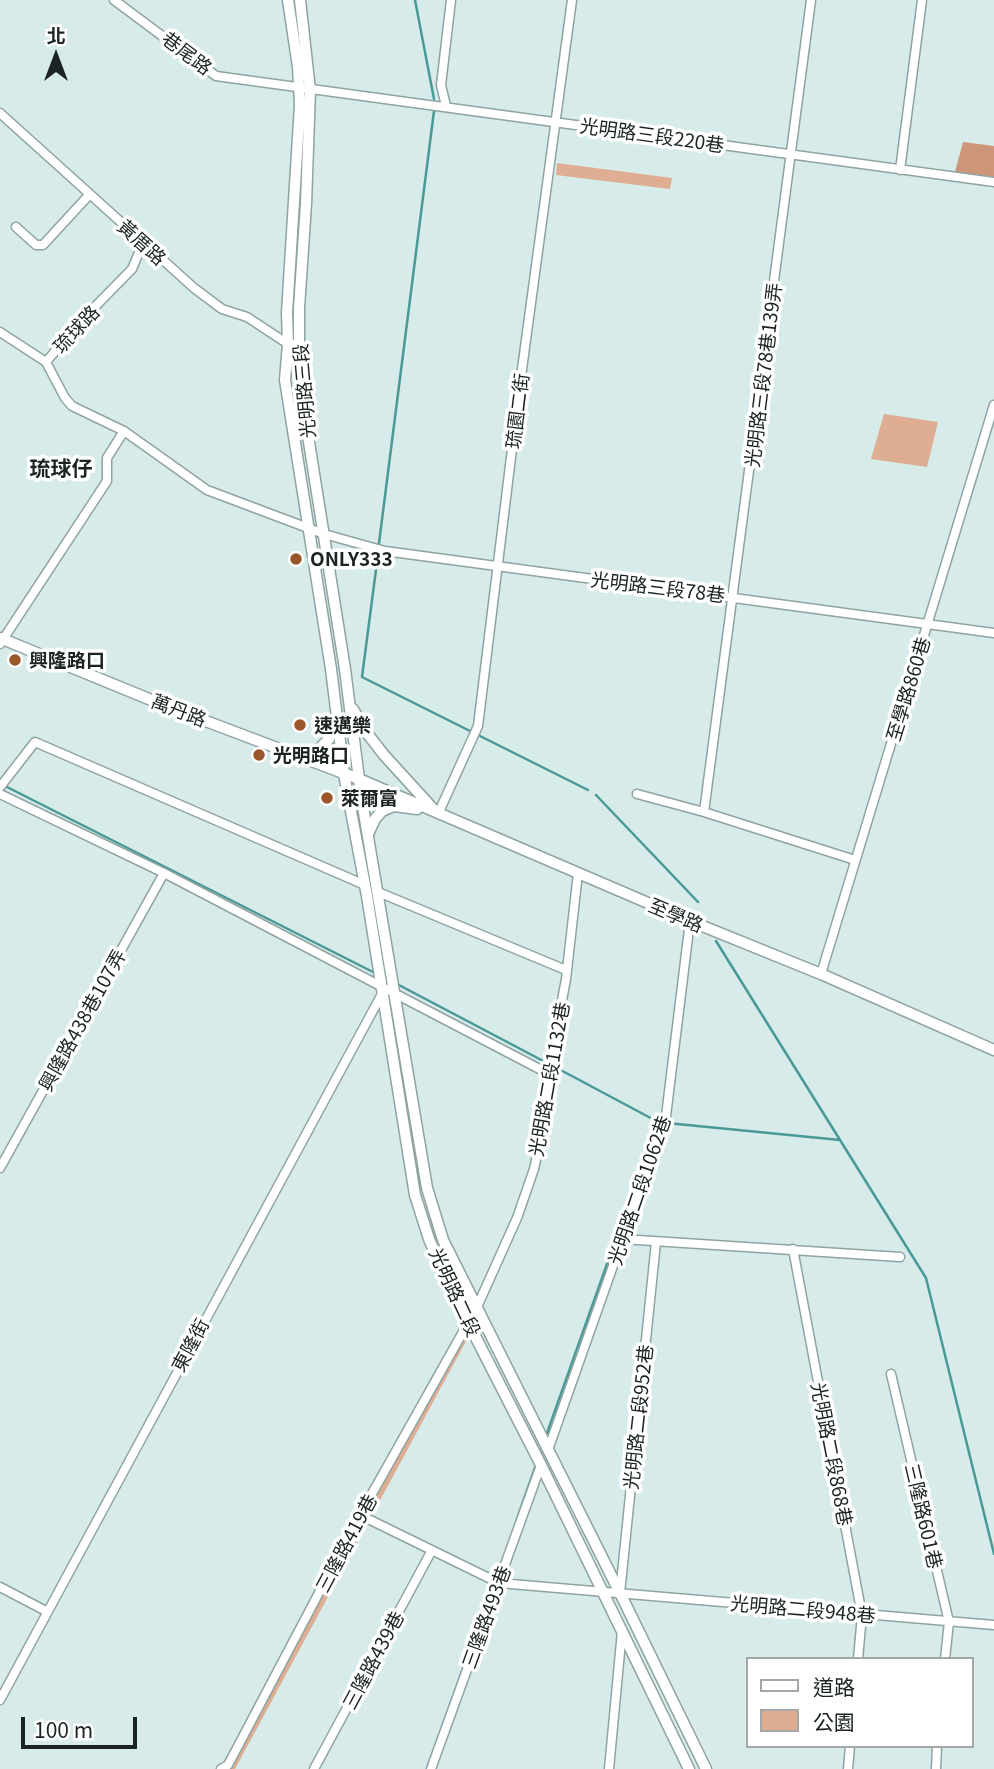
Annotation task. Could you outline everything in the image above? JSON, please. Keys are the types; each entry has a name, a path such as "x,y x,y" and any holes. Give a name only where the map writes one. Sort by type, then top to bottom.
{"street":[{"name":"巷尾路","path":"114,0 216,76 310,90"},
{"name":"光明路三段","path":"288,0 299,87 285,380 344,774"},
{"name":"光明路三段","path":"300,0 310,90 299,308 302,400 359,779"},
{"path":"446,106 441,85 451,0"},
{"name":"琉園二街","path":"438,814 478,726 572,0"},
{"name":"光明路三段78巷139弄","path":"704,812 811,0"},
{"path":"900,170 922,0"},
{"name":"光明路三段220巷","path":"310,90 446,106 994,182"},
{"name":"黃厝路","path":"0,113 194,288 222,309 247,317 288,344"},
{"path":"16,227 36,245 43,245 89,195"},
{"name":"琉球路","path":"143,243 132,269 77,325 46,362 65,398 72,405 124,431 207,490 324,534"},
{"path":"0,332 46,362"},
{"path":"288,344 300,344"},
{"name":"至學路860巷","path":"821,974 994,405"},
{"path":"1,640 107,481 107,458 124,431"},
{"name":"光明路三段78巷","path":"324,534 385,551 994,633"},
{"name":"萬丹路","path":"1,640 359,779"},
{"path":"349,702 363,728 438,814"},
{"path":"288,752 306,753 319,749 329,739 335,724 336,707"},
{"path":"2,785 35,742 365,885"},
{"name":"光明路二段","path":"344,774 427,1188 443,1240 473,1315 541,1465 706,1769"},
{"name":"至學路","path":"359,779 994,1050"},
{"name":"光明路二段","path":"359,779 378,892 387,990 415,1195 429,1238 548,1450 611,1592 622,1631 689,1769"},
{"path":"0,794 163,873 551,1075"},
{"path":"637,794 704,812 855,860"},
{"path":"368,836 375,819 382,811 394,806 438,814"},
{"name":"興隆路438巷107弄","path":"0,1168 163,873"},
{"name":"光明路二段1132巷","path":"473,1315 508,1239 534,1168 551,1075 578,873"},
{"path":"378,892 566,970"},
{"name":"光明路二段1062巷","path":"548,1450 666,1116 690,921"},
{"name":"東隆街","path":"0,1700 46,1611 387,990"},
{"path":"622,1239 900,1257"},
{"name":"光明路二段952巷","path":"611,1592 656,1242"},
{"name":"光明路二段868巷","path":"793,1249 862,1615 858,1657"},
{"name":"三隆路419巷","path":"221,1769 228,1765 252,1722 360,1515 473,1315"},
{"name":"三隆路601巷","path":"891,1374 949,1622 945,1657"},
{"name":"三隆路493巷","path":"431,1769 496,1581 541,1465"},
{"path":"360,1515 496,1581"},
{"name":"三隆路439巷","path":"314,1769 432,1550"},
{"name":"光明路二段948巷","path":"496,1581 994,1625"},
{"path":"0,1587 46,1611"},
{"path":"609,1769 622,1631"},
{"path":"848,1769 850,1748"},
{"path":"936,1769 937,1748"}],"green space":[{"path":"557,163 672,178 670,189 556,175"},
{"path":"884,414 938,422 927,467 871,459"},
{"path":"468,1323 472,1330 235,1769 221,1769 228,1765"}],"shaded area":[{"path":"963,142 994,146 994,177 955,172"}],"waterway":[{"path":"415,0 434,99"},
{"path":"379,543 434,111"},
{"path":"377,562 362,677 588,790"},
{"path":"3,785 375,973"},
{"path":"596,795 698,902"},
{"path":"716,941 926,1278 994,1554"},
{"path":"397,984 549,1064"},
{"path":"555,1067 660,1123"},
{"path":"546,1436 657,1123"},
{"path":"667,1123 840,1140"},
{"path":"517,1519 537,1462"},
{"path":"427,1769 471,1647"}],"place":[{"name":"ONLY333","path":"296,559"},
{"name":"興隆路口","path":"15,660"},
{"name":"速邁樂","path":"300,725"},
{"name":"光明路口","path":"259,755"},
{"name":"萊爾富","path":"327,798"}],"district":[{"name":"琉球仔","path":"61,468"}]}
